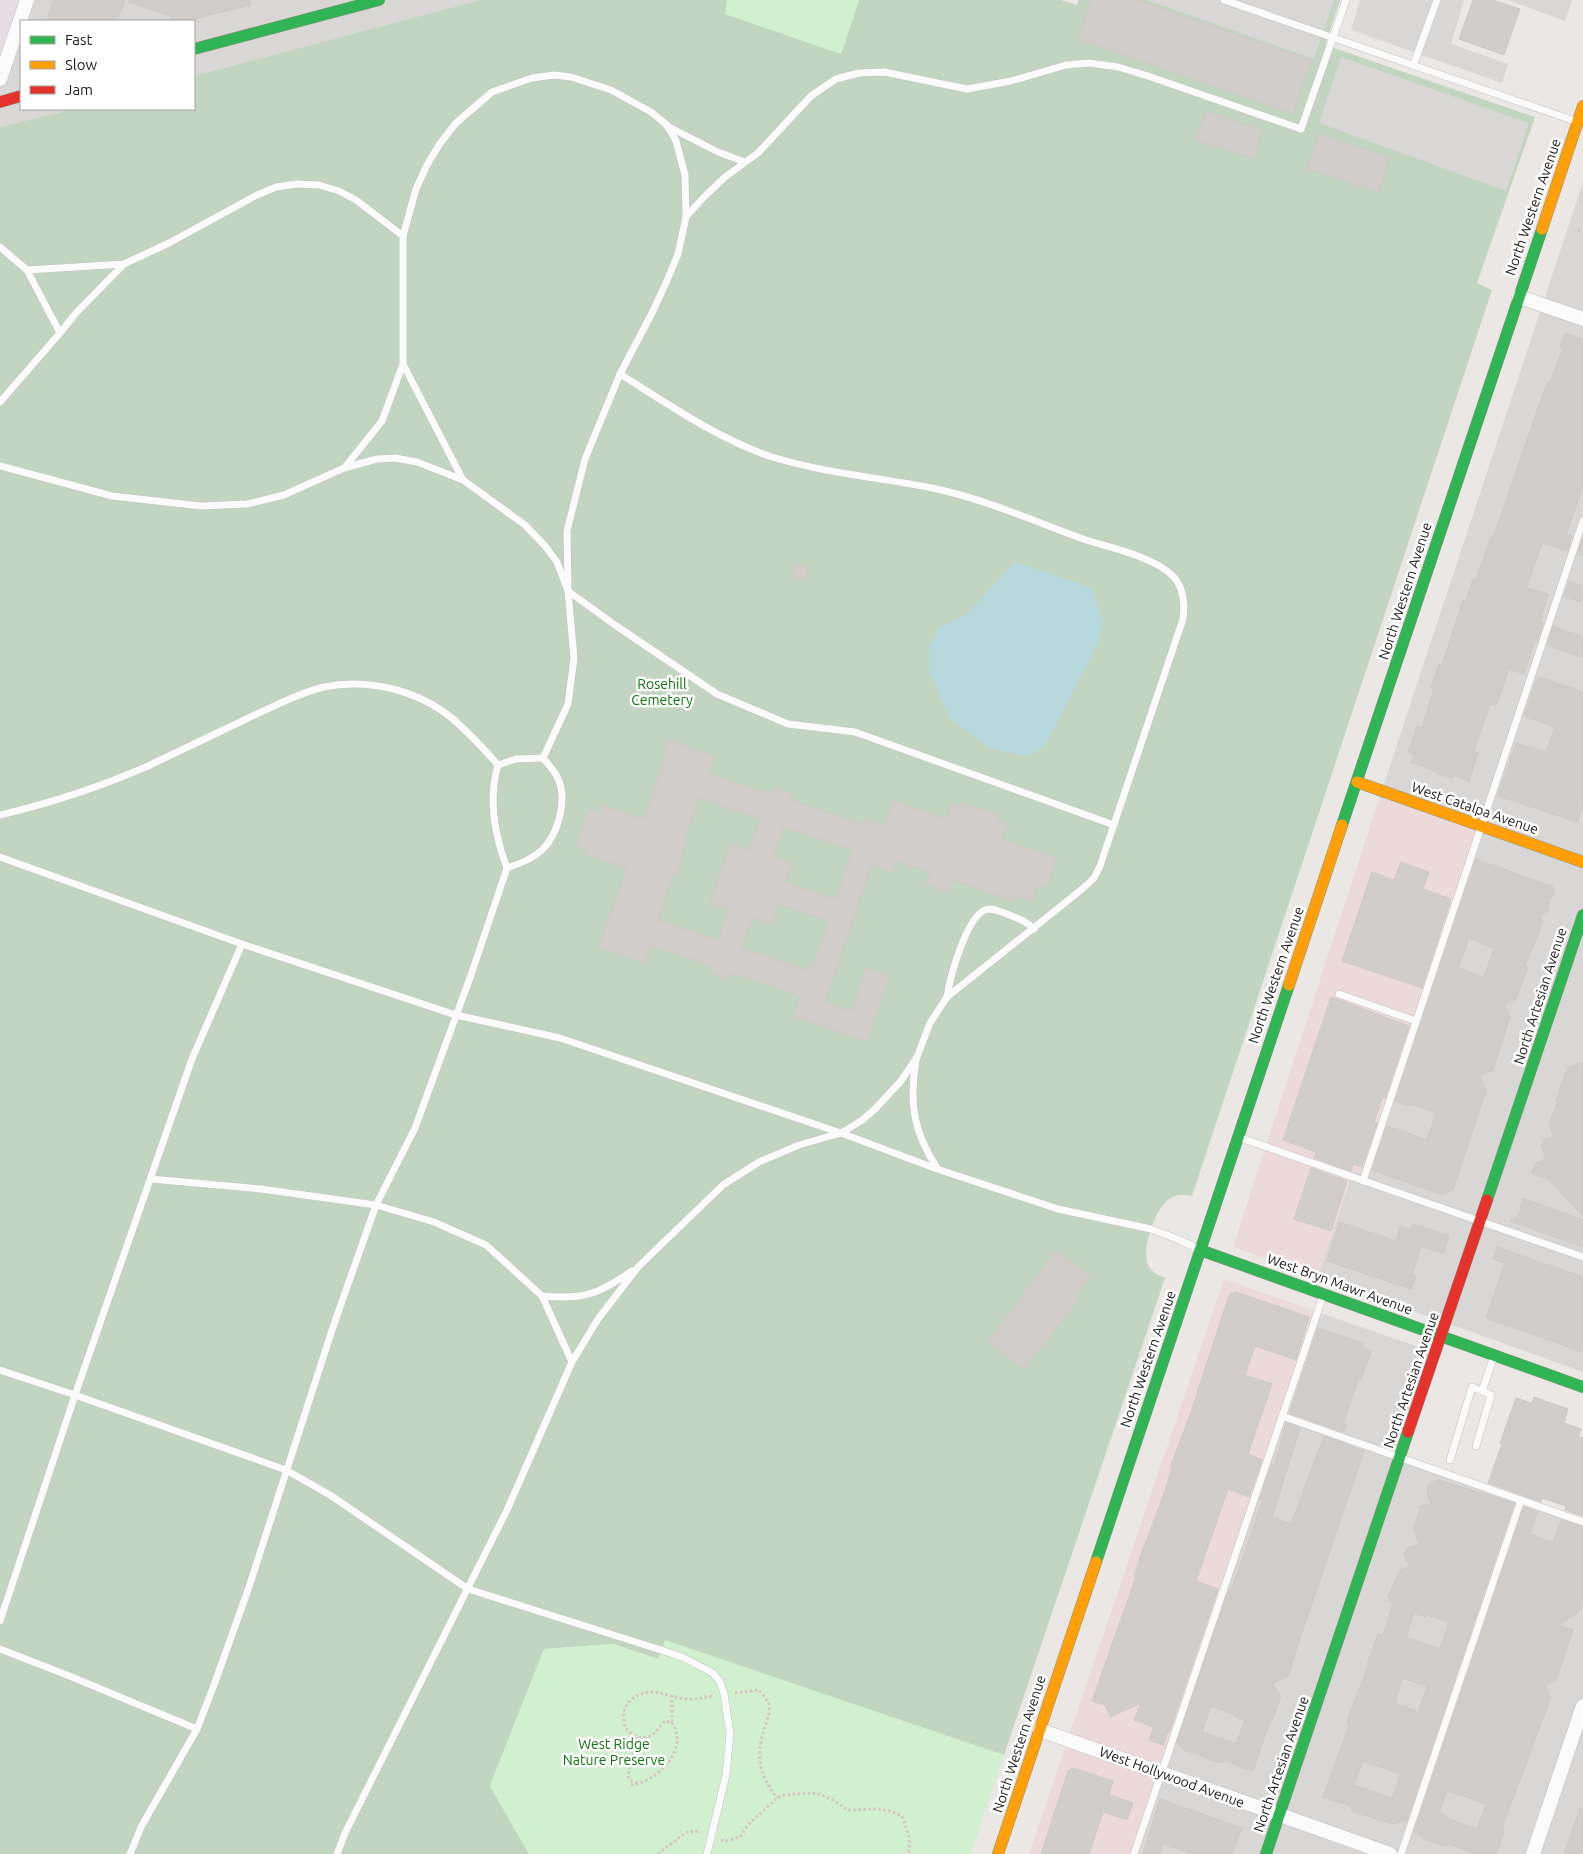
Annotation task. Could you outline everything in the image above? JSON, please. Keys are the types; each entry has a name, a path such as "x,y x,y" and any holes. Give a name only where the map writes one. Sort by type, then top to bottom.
{"street":[{"path":"0,79 5,48 27,0"},
{"path":"195,49 379,0"},
{"path":"0,102 20,96"},
{"name":"North Western Avenue","path":"998,1854 1583,106"},
{"path":"1519,297 1583,319"},
{"name":"West Catalpa Avenue","path":"1357,782 1583,862"},
{"name":"North Artesian Avenue","path":"1266,1854 1583,916"},
{"name":"West Bryn Mawr Avenue","path":"1200,1250 1583,1387"},
{"path":"1533,1854 1583,1706"},
{"name":"West Hollywood Avenue","path":"1040,1730 1390,1854"}],"lane":[{"path":"1224,0 1578,122"},
{"path":"686,217 708,192 758,153 811,96 836,79 859,73 884,72 967,89 1011,81 1066,65 1099,64 1118,67 1148,76 1301,130 1346,0"},
{"path":"1413,66 1436,0"},
{"path":"344,468 382,421 403,364 403,236 416,189 439,145 456,123 492,92 532,78 554,75 571,77 598,85 629,99 651,112 667,125 718,152 745,162"},
{"path":"543,758 568,704 574,658 568,591 567,532 585,460 620,374 666,283 678,254 686,217 685,176 676,141 667,125"},
{"path":"0,402 76,313 124,264 169,243 254,196 276,187 297,184 319,185 356,200 403,236"},
{"path":"0,247 27,270 60,333"},
{"path":"27,270 124,264"},
{"path":"403,364 463,480"},
{"path":"620,374 701,424 737,443 769,455 838,473 932,488 1003,508 1050,528 1145,560 1160,567 1173,577 1181,589 1185,602 1183,619 1100,866 1094,878 1034,929 947,997 938,1008 930,1023 917,1057 913,1082 916,1123 926,1152 937,1169"},
{"path":"0,466 112,496 201,506 247,504 284,495 344,468 377,458 395,458 417,462 463,480 526,525 557,562 568,591 717,694 788,724 855,732 1114,825"},
{"path":"1363,1180 1583,521"},
{"path":"0,815 46,804 97,787 147,766 292,698 324,687 353,683 382,686 406,692 430,703 452,718 498,765"},
{"path":"498,765 516,758 543,758"},
{"path":"507,868 530,859 543,849 551,838 563,806 559,780 543,758"},
{"path":"130,1854 142,1827 197,1729 248,1590 333,1326 376,1205 415,1128 507,868 498,840 493,796 493,782 498,765"},
{"path":"0,857 242,944 456,1015 560,1038 841,1133 937,1169 1058,1209 1151,1230 1180,1240 1200,1250"},
{"path":"947,997 950,978 965,938 978,914 989,909 996,910 1024,921 1034,929"},
{"path":"0,1622 75,1395 192,1059 242,944"},
{"path":"1339,994 1416,1021"},
{"path":"337,1854 345,1832 507,1510 572,1362 598,1319 638,1267 723,1185 760,1162 799,1146 841,1133 861,1121 901,1080 917,1057"},
{"path":"1238,1137 1583,1257"},
{"path":"151,1180 261,1189 376,1205 434,1222 486,1245 542,1296 572,1362"},
{"path":"542,1296 564,1298 589,1295 606,1288 638,1267"},
{"path":"1134,1854 1323,1294"},
{"path":"1482,1391 1494,1356"},
{"path":"0,1370 286,1470 330,1495 468,1589 535,1612 591,1627 682,1658 713,1673 720,1682 724,1694 730,1734 726,1776 707,1854"},
{"path":"1450,1460 1472,1387 1491,1396 1476,1446"},
{"path":"1282,1416 1583,1522"},
{"path":"1401,1854 1521,1500"},
{"path":"0,1649 76,1678 197,1729"}],"path":[{"path":"1578,230 1583,232"},
{"path":"672,1723 665,1721 657,1732 650,1737 636,1737 628,1732 624,1726 623,1713 629,1702 647,1692 686,1699 759,1690 769,1704 769,1716 761,1743 760,1769 777,1798"},
{"path":"631,1785 640,1784 657,1774 672,1757 678,1744 677,1730 672,1723 672,1695"},
{"path":"636,1737 628,1777 630,1780 640,1784"},
{"path":"658,1854 681,1834 690,1831 700,1832 711,1838 726,1841 740,1837 748,1824 777,1798 785,1795 807,1793 819,1794 833,1800 848,1810 878,1809 902,1816 909,1837 909,1854"}],"shaded area":[{"path":"0,0 23,0 0,70"},
{"path":"23,0 480,0 195,76 195,20 20,20 20,110 69,110 0,127 0,70"},
{"path":"1147,0 1334,0 1314,59"},
{"path":"1360,0 1464,0 1451,44 1508,64 1502,83 1351,30"},
{"path":"1509,0 1572,0 1565,21"},
{"path":"1341,57 1529,123 1506,191 1319,123"},
{"path":"1583,182 1583,1372 1318,1277 1353,1170 1361,1173 1479,828 1381,793"},
{"path":"1381,793 1479,828 1361,1173 1353,1171 1318,1277 1233,1247"},
{"path":"1224,1279 1315,1311 1131,1854 1029,1854"},
{"path":"1315,1311 1436,1353 1401,1457 1583,1522 1583,1854 1131,1854"}],"green space":[{"name":"Rosehill Cemetery","path":"480,0 727,0 726,14 841,54 859,0 1061,0 1077,5 1079,0 1340,0 1325,45 1535,117 1477,283 1492,290 1192,1196 1180,1195 1169,1199 1159,1211 1150,1230 1146,1251 1149,1267 1152,1271 1165,1278 1004,1755 773,1678 659,1659 613,1644 544,1649 490,1786 529,1854 0,1854 0,127 69,110 195,110 195,76"},
{"path":"727,0 859,0 841,54 725,14"},
{"name":"West Ridge Nature Preserve","path":"665,1640 1004,1755 971,1854 529,1854 490,1786 544,1649 613,1644 658,1659"}],"water":[{"path":"1015,562 1092,588 1103,621 1099,642 1045,745 1032,755 1020,755 989,748 950,718 929,672 929,646 939,627 966,615"}],"building":[{"path":"53,0 125,0 117,20 47,20"},
{"path":"129,0 250,0 250,5 189,20 171,20 170,16 129,2"},
{"path":"1091,0 1138,0 1312,60 1293,114 1078,39"},
{"path":"1473,0 1492,0 1520,9 1504,55 1459,39"},
{"path":"1206,111 1263,131 1254,159 1196,140"},
{"path":"1319,134 1390,157 1379,192 1307,169"},
{"path":"1565,333 1583,339 1583,487 1566,534 1572,536 1568,551 1542,543 1526,588 1548,594 1540,622 1543,623 1537,641 1535,640 1524,674 1509,669 1496,706 1490,704 1474,751 1478,753 1469,781 1453,775 1452,778 1411,762 1414,755 1408,753 1417,726 1422,728 1434,689 1431,688 1439,664 1442,665 1463,600 1466,601 1473,579 1476,580 1491,537 1493,538 1538,408 1563,348 1560,347"},
{"path":"1583,540 1583,556 1578,554"},
{"path":"796,564 808,567 807,576 801,579 792,576"},
{"path":"1569,581 1583,586 1580,602 1564,596"},
{"path":"1553,626 1583,637 1583,658 1547,645"},
{"path":"1538,677 1583,692 1583,806 1577,822 1498,796 1516,743 1546,752 1555,727 1524,716"},
{"path":"668,740 715,756 709,773 765,793 766,790 773,793 775,787 792,794 791,799 797,802 861,824 862,821 866,823 867,819 885,825 893,801 946,819 952,803 961,806 962,802 999,815 998,820 1008,823 1002,839 1057,858 1047,888 1038,885 1033,902 1016,896 1014,902 953,880 949,892 926,884 930,872 896,861 893,872 872,865 825,1002 851,1011 866,968 889,976 867,1042 793,1016 800,996 735,974 735,976 729,974 728,979 711,973 713,969 708,967 708,965 650,946 644,963 598,947 627,868 584,854 586,848 576,845 588,809 598,812 601,805 644,819 665,756 663,755","holes":["699,798 760,819 749,850 730,844 710,903 728,909 718,940 658,920 673,875 676,876 687,842 684,841","784,827 852,850 835,899 785,882 792,863 773,857","778,904 828,921 812,967 808,965 807,970 742,948 753,917 772,924"]},
{"path":"1476,859 1553,887 1555,892 1548,899 1548,911 1539,916 1543,922 1525,966 1528,967 1516,999 1505,1005 1510,1017 1493,1070 1480,1077 1486,1090 1453,1190 1443,1195 1372,1170 1387,1126 1427,1140 1436,1113 1411,1104 1410,1106 1395,1101","holes":["1469,938 1494,948 1484,977 1458,968"]},
{"path":"1401,862 1429,872 1423,889 1451,899 1422,988 1342,961 1372,872 1394,880"},
{"path":"1331,997 1409,1026 1385,1098 1383,1097 1374,1122 1377,1123 1362,1167 1353,1164 1351,1171 1314,1158 1316,1152 1283,1140"},
{"path":"1583,1062 1583,1216 1548,1179 1532,1173 1536,1163 1546,1159 1541,1145 1544,1139 1554,1137 1549,1123 1558,1102 1556,1101 1567,1068"},
{"path":"1311,1168 1347,1181 1331,1231 1294,1219"},
{"path":"1523,1198 1583,1220 1583,1247 1510,1221 1519,1215"},
{"path":"1339,1222 1396,1241 1400,1226 1411,1230 1413,1224 1449,1236 1443,1253 1421,1246 1412,1275 1416,1276 1411,1289 1327,1261"},
{"path":"1497,1247 1583,1277 1583,1352 1486,1318 1505,1263 1493,1259"},
{"path":"1056,1250 1091,1277 1076,1295 1079,1298 1025,1369 988,1342"},
{"path":"1236,1292 1309,1317 1296,1360 1255,1346 1245,1375 1272,1384 1248,1454 1262,1460 1249,1497 1228,1489 1196,1581 1218,1589 1169,1733 1168,1731 1163,1745 1149,1740 1154,1727 1134,1720 1141,1703 1110,1717 1105,1705 1092,1701 1136,1577 1134,1577 1140,1557 1160,1505 1172,1469 1170,1468 1190,1415 1229,1295"},
{"path":"1318,1328 1363,1343 1362,1348 1371,1352 1343,1423 1346,1424 1344,1432 1290,1413"},
{"path":"1534,1397 1568,1409 1564,1423 1581,1429 1578,1436 1583,1438 1583,1516 1565,1510 1566,1506 1542,1498 1541,1502 1488,1483 1516,1398 1532,1403"},
{"path":"1286,1423 1300,1428 1272,1517 1291,1524 1324,1436 1364,1451 1289,1675 1272,1684 1281,1696 1272,1721 1270,1721 1253,1771 1225,1761 1221,1763 1184,1750 1177,1742 1228,1592 1230,1593 1260,1507 1262,1501 1259,1500 1272,1464 1275,1465","holes":["1211,1706 1234,1714 1236,1717 1245,1720 1236,1744 1202,1732"]},
{"path":"1439,1480 1514,1503 1407,1820 1392,1824 1352,1811 1351,1806 1323,1797 1349,1726 1347,1722 1350,1712 1369,1665 1367,1664 1378,1634 1383,1636 1393,1604 1388,1597 1400,1570 1410,1567 1404,1555 1407,1548 1419,1545 1414,1528 1421,1506 1431,1504 1427,1491 1429,1484","holes":["1414,1613 1425,1617 1428,1615 1449,1622 1440,1649 1406,1637","1402,1678 1427,1686 1419,1712 1395,1703","1363,1761 1401,1774 1392,1798 1354,1785"]},
{"path":"1524,1507 1537,1512 1530,1534 1553,1543 1561,1520 1583,1527 1583,1603 1579,1612 1558,1625 1573,1630 1556,1680 1545,1686 1551,1697 1502,1828 1504,1832 1496,1854 1471,1854 1449,1844 1444,1846 1422,1838 1414,1832","holes":["1447,1790 1486,1804 1477,1829 1446,1818 1446,1816 1439,1813"]},
{"path":"1074,1768 1113,1781 1109,1795 1133,1803 1127,1820 1103,1812 1089,1854 1041,1854 1068,1771"},
{"path":"1160,1799 1242,1828 1232,1854 1193,1854 1163,1844 1160,1854 1143,1854"},
{"path":"1580,1808 1583,1808 1583,1854 1564,1854"}],"traffic: fast":[{"path":"195,49 379,0"},
{"path":"1342,825 1542,229"},
{"path":"1487,1200 1583,915"},
{"path":"1096,1562 1289,985"},
{"path":"1200,1250 1583,1387"},
{"path":"1266,1854 1408,1432"}],"traffic: slow":[{"path":"1542,229 1583,106"},
{"path":"1357,782 1583,862"},
{"path":"1289,985 1342,825"},
{"path":"998,1854 1096,1562"}],"traffic: jam":[{"path":"0,102 20,96"},
{"path":"1408,1432 1487,1200"}]}
